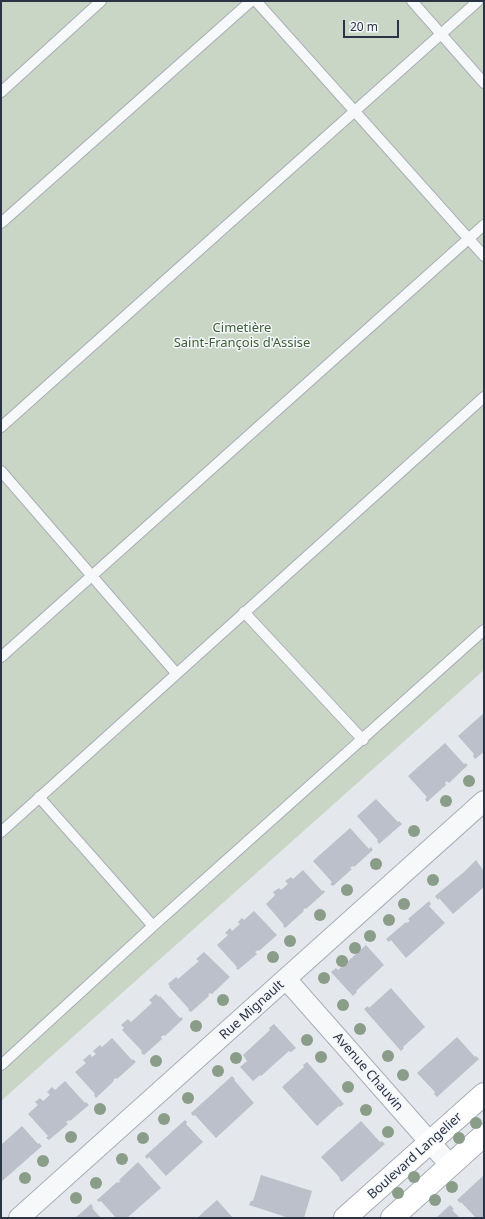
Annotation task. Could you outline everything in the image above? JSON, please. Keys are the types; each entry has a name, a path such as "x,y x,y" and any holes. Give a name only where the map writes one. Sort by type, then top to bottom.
{"main road":[{"name":"Boulevard Langelier","path":"346,1218 484,1094"},
{"path":"392,1218 484,1135"}],"street":[{"name":"Rue Mignault","path":"19,1218 484,801"},
{"name":"Avenue Chauvin","path":"286,979 450,1165"}],"lane":[{"path":"1,92 102,1"},
{"path":"1,223 251,1"},
{"path":"256,1 484,256"},
{"path":"412,1 484,83"},
{"path":"1,427 478,1"},
{"path":"1,657 484,225"},
{"path":"1,832 484,397"},
{"path":"1,471 91,577 176,673"},
{"path":"244,612 363,740"},
{"path":"1,1065 484,630"},
{"path":"39,797 154,926"}],"green space":[{"name":"Cimetière Saint-François d'Assise","path":"1,1 484,1 484,670 1,1101"}],"building":[{"path":"484,713 484,752 475,759 473,756 474,754 458,736"},
{"path":"445,743 464,764 465,763 468,765 449,783 447,781 445,783 446,785 427,802 425,799 427,797 408,776"},
{"path":"376,799 398,822 399,821 402,824 379,844 377,841 378,840 357,816"},
{"path":"350,828 369,849 371,847 373,850 354,867 351,867 350,868 352,869 333,886 330,884 332,882 313,861"},
{"path":"476,860 484,871 484,887 453,914 439,898 438,900 435,896"},
{"path":"303,870 322,891 323,890 325,892 306,909 305,908 303,910 304,911 285,928 266,904 275,895 273,892 279,888 281,890 288,884 285,881 291,877 293,879"},
{"path":"429,901 431,904 429,906 445,923 406,958 391,940 389,942 386,939 406,922 407,923 410,921 408,919"},
{"path":"254,911 277,935 259,951 258,950 255,952 257,954 238,970 217,945 228,935 225,933 230,928 232,931 240,924 238,922 242,918 244,920"},
{"path":"366,945 384,965 356,991 357,992 353,996 331,972 336,968 338,970"},
{"path":"204,952 230,977 212,994 210,993 208,995 209,996 191,1012 168,984 176,977 178,979 199,961 196,959"},
{"path":"391,988 425,1027 403,1047 404,1048 401,1051 364,1009 368,1006 369,1008"},
{"path":"156,994 159,997 160,996 180,1018 181,1017 183,1019 165,1036 162,1036 162,1039 144,1055 122,1030 124,1028 121,1025 128,1019 131,1022 152,1003 149,1000"},
{"path":"274,1024 296,1048 291,1052 289,1051 261,1076 260,1075 253,1081 240,1067 247,1061 243,1055 270,1030 269,1028"},
{"path":"457,1037 475,1057 476,1056 479,1059 437,1097 434,1094 435,1092 417,1073"},
{"path":"112,1038 132,1060 133,1059 136,1062 117,1079 116,1078 113,1080 114,1081 96,1098 94,1095 95,1094 75,1072 86,1063 83,1060 90,1054 92,1057 96,1054 93,1051 100,1045 102,1047"},
{"path":"307,1062 344,1104 340,1107 339,1106 317,1126 282,1087 304,1067 303,1065"},
{"path":"232,1076 254,1103 216,1138 195,1115 193,1116 191,1113"},
{"path":"65,1081 85,1103 86,1102 89,1105 70,1121 69,1120 66,1122 68,1124 49,1140 46,1138 48,1136 28,1114 38,1105 35,1102 40,1098 43,1101 50,1095 47,1092 52,1087 55,1090"},
{"path":"185,1120 187,1122 186,1124 203,1142 166,1176 149,1157 147,1159 145,1156"},
{"path":"361,1121 380,1142 382,1141 385,1144 342,1182 321,1157"},
{"path":"22,1126 38,1144 39,1143 42,1146 1,1182 1,1145"},
{"path":"138,1162 161,1188 127,1218 116,1218 101,1201 99,1202 97,1200 117,1182 118,1183 121,1181 119,1180"},
{"path":"261,1175 312,1191 304,1218 289,1218 249,1205 251,1201 253,1201"},
{"path":"484,1175 484,1218 476,1218 461,1202 460,1203 457,1200"},
{"path":"217,1200 233,1218 197,1218"},
{"path":"91,1204 93,1207 92,1208 101,1218 75,1218"},
{"path":"450,1205 454,1209 452,1210 460,1218 436,1218"}]}
